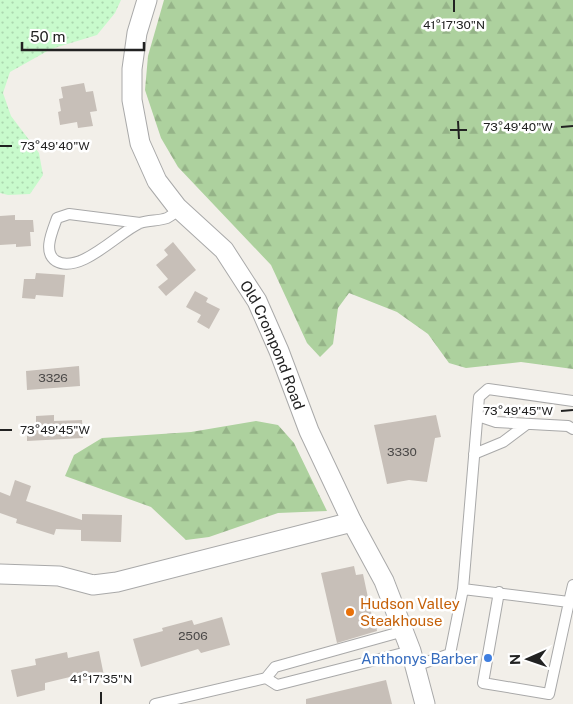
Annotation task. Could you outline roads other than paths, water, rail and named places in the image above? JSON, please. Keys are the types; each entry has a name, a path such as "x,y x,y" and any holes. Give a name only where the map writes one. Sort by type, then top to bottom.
{"street":[{"name":"Old Crompond Road","path":"147,0 137,33 132,69 132,100 140,143 157,181 180,209 224,250 256,301 279,351 309,431 352,522 384,581 404,631 425,704"},
{"path":"0,574 59,576 93,584 117,582 352,522"}],"lane":[{"path":"140,223 81,260 65,264 54,260 49,251 50,236 57,218 69,214 140,223 168,218 180,209"},
{"path":"266,678 277,685 413,658 450,654 463,589 480,397 488,389 573,401"},
{"path":"478,416 496,422 568,426 573,429"},
{"path":"474,454 503,442 527,424"},
{"path":"499,592 483,683 549,694 573,585"},
{"path":"463,589 570,602"},
{"path":"155,704 266,678 275,667 404,631"}],"place":[{"name":"Hudson Valley Steakhouse","path":"350,612"},
{"name":"Anthonys Barber","path":"488,658"}]}
